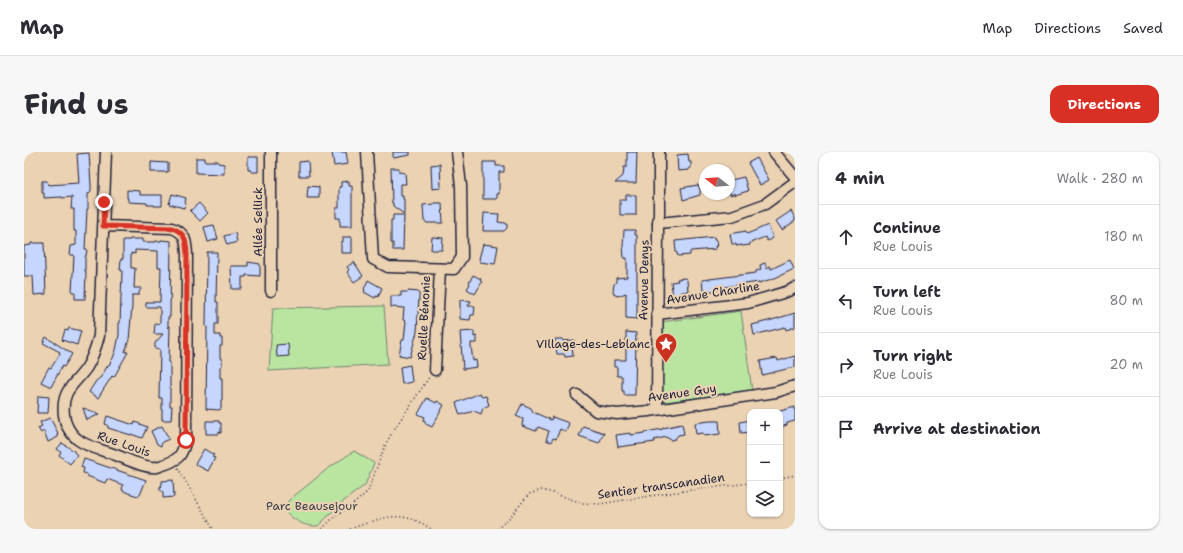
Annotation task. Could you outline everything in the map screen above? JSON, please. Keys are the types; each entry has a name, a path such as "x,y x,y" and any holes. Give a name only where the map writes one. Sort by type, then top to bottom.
{"street":[{"name":"Rue Louis","path":"106,152 99,336 95,353 86,368 69,388 64,405 64,416 67,427 77,439 89,446 138,464 148,466 156,467 174,461"},
{"name":"Allée Sellick","path":"271,152 271,291"},
{"path":"367,152 373,259 388,267 440,269 454,269 462,257 461,186 458,152"},
{"name":"Avenue Denys","path":"657,409 659,152"},
{"path":"774,152 795,177"},
{"path":"658,222 732,216 765,204 795,182"},
{"path":"103,226 172,228 181,233 186,241 186,440 183,452 174,461"},
{"name":"Ruelle Bénonie","path":"435,370 440,269"},
{"name":"Avenue Charline","path":"657,314 748,303 795,288"},
{"name":"Avenue Guy","path":"577,395 596,411 617,414 776,392 795,386"}],"path":[{"path":"322,529 332,519 364,496 368,491 386,443 435,370"},
{"path":"174,461 213,529"},
{"path":"783,477 795,475"},
{"name":"Sentier transcanadien","path":"496,529 512,516 530,494 542,490 582,503 599,504 676,492 747,483"},
{"path":"350,529 379,519 396,516 421,522 431,529"}],"green space":[{"path":"384,306 388,364 269,371 273,308"},
{"path":"741,311 752,391 665,402 661,399 661,322"},
{"name":"Parc Beausejour","path":"354,451 374,463 365,485 340,504 318,526 309,526 300,523 286,512 288,501 326,470"}],"building":[{"path":"332,152 346,152 348,164 334,166"},
{"path":"393,152 410,152 410,155 393,158"},
{"path":"627,152 637,152 636,183 615,183 623,176 624,167 627,167"},
{"path":"89,153 91,191 88,194 87,209 85,299 75,299 75,292 72,292 74,255 70,255 71,246 76,245 76,231 74,231 74,209 71,209 72,197 44,198 44,193 42,193 42,181 47,181 48,185 79,183 77,154"},
{"path":"688,154 689,162 691,162 691,168 689,168 689,170 678,171 677,155"},
{"path":"248,157 258,157 258,172 251,172 251,170 248,170"},
{"path":"196,158 205,158 205,161 218,161 218,163 224,164 224,174 196,173"},
{"path":"757,158 769,180 760,185 748,163"},
{"path":"308,161 309,176 299,176 299,162"},
{"path":"151,162 168,163 168,172 151,172"},
{"path":"483,162 496,162 496,166 504,166 504,172 499,172 499,194 497,194 497,199 483,199"},
{"path":"440,164 441,188 432,189 431,165"},
{"path":"391,168 399,168 399,172 405,173 406,184 400,184 400,196 403,196 404,199 404,214 393,206 392,203"},
{"path":"744,177 748,191 735,195 735,179"},
{"path":"349,181 349,186 352,186 352,226 340,226 340,218 336,218 336,208 339,208 339,187 341,187 341,182"},
{"path":"698,185 699,195 683,200 681,188"},
{"path":"308,186 319,187 319,198 307,198"},
{"path":"127,190 140,191 140,195 162,195 162,206 147,205 147,203 128,202"},
{"path":"172,194 186,198 184,208 169,204"},
{"path":"626,195 636,195 636,215 620,215 620,200 626,200"},
{"path":"199,203 208,213 200,221 190,211"},
{"path":"442,203 443,223 427,223 424,221 423,205"},
{"path":"791,211 795,221 782,230 776,221"},
{"path":"484,213 499,214 498,222 507,224 507,228 504,231 483,231"},
{"path":"393,215 404,215 403,250 393,250 393,243 391,243 391,220 393,220"},
{"path":"214,225 218,239 208,242 204,227"},
{"path":"768,225 773,238 767,241 765,237 750,243 750,245 736,246 736,244 732,244 730,234 746,231 747,234"},
{"path":"624,230 635,230 635,235 637,235 637,319 626,318 626,293 618,296 613,292 616,278 627,277 627,258 624,258 623,246"},
{"path":"235,233 237,242 227,245 224,236"},
{"path":"343,237 352,237 352,253 341,253 341,242 343,242"},
{"path":"432,237 443,238 442,250 431,250"},
{"path":"714,237 715,240 717,240 718,246 715,246 716,249 691,251 690,255 678,256 676,253 675,241"},
{"path":"143,239 143,242 156,242 161,240 171,241 170,317 168,317 168,328 170,326 169,362 170,406 172,406 171,420 162,420 162,398 159,398 160,349 155,348 155,343 163,334 154,334 155,324 160,323 160,307 146,307 146,302 160,302 161,267 158,267 158,251 135,250 135,254 131,253 131,268 135,268 134,288 142,288 139,295 132,295 129,340 125,352 128,352 114,377 112,376 98,398 89,392 109,365 116,350 120,323 122,270 120,270 121,259 123,259 123,240"},
{"path":"31,243 44,243 46,294 34,295 33,276 24,276 24,246 31,245"},
{"path":"483,244 498,246 495,264 480,262 479,259"},
{"path":"207,252 217,252 216,302 218,302 218,324 215,324 215,335 220,335 220,338 222,338 222,346 220,346 222,366 220,367 220,378 222,378 222,400 221,409 219,410 206,409"},
{"path":"790,260 794,269 775,278 759,283 717,288 718,290 705,292 705,290 703,290 702,280 756,273 756,271 761,269 760,265 765,263 767,268 770,266 771,269"},
{"path":"248,262 260,264 260,276 246,275 246,277 242,277 242,289 232,289 231,266 248,266"},
{"path":"354,262 363,276 354,282 347,272 349,270 347,267"},
{"path":"473,275 481,279 480,281 482,282 475,294 467,289"},
{"path":"685,278 687,280 688,291 681,292 682,296 673,297 671,282 678,281 677,279"},
{"path":"368,280 382,288 378,297 376,296 375,298 364,292"},
{"path":"401,292 419,292 417,332 410,357 399,355 402,340 404,340 406,321 403,320 404,308 391,307 391,296 401,296"},
{"path":"460,300 471,301 468,306 475,306 474,315 471,315 470,320 460,319"},
{"path":"795,313 795,327 786,330 785,327 754,335 752,325"},
{"path":"69,328 81,331 77,345 62,340 65,330 68,331"},
{"path":"474,331 474,337 477,336 477,343 471,343 471,346 473,361 476,360 477,367 463,369 460,332"},
{"path":"626,332 636,333 635,395 624,395 624,391 622,391 622,376 617,376 617,367 614,367 614,360 626,360"},
{"path":"46,337 72,354 64,367 62,366 51,387 41,382 49,367 51,368 60,352 43,343"},
{"path":"555,339 563,339 563,341 574,340 575,345 572,345 573,356 565,357 564,354 557,354"},
{"path":"288,344 289,356 277,357 276,345"},
{"path":"795,356 795,367 762,375 760,361 777,358 778,361"},
{"path":"410,365 412,382 402,384 400,367"},
{"path":"480,393 482,397 486,396 489,405 483,408 481,414 474,411 460,415 456,403"},
{"path":"38,396 49,397 48,413 37,413"},
{"path":"427,398 444,405 432,427 426,424 424,419 425,417 418,414"},
{"path":"522,404 531,408 533,412 551,420 552,417 569,423 566,432 560,429 556,439 553,438 551,442 546,440 549,431 538,427 536,431 522,426 523,419 516,416"},
{"path":"795,407 795,421 787,423 787,425 783,426 783,410"},
{"path":"83,408 100,414 87,420"},
{"path":"107,416 134,425 135,422 147,427 142,438 131,435 108,428 105,424"},
{"path":"50,418 58,433 58,437 48,442 44,431 41,433 38,428 42,426 40,422"},
{"path":"206,421 219,421 219,423 221,423 221,433 206,434"},
{"path":"719,421 720,434 704,436 703,433 696,434 695,423"},
{"path":"747,421 747,432 741,433 740,422"},
{"path":"682,424 684,434 678,435 675,439 671,440 666,437 654,440 655,442 618,447 616,435 645,433"},
{"path":"162,426 169,439 162,442 161,446 157,444 151,431"},
{"path":"583,426 604,433 599,443 579,436"},
{"path":"62,443 74,451 77,455 70,464 59,455 61,452 57,449"},
{"path":"204,449 214,455 212,457 215,458 208,471 195,464"},
{"path":"84,459 146,480 140,495 138,496 128,493 122,490 123,485 107,479 105,483 87,476 87,474 83,473 84,468 81,467"},
{"path":"173,480 174,497 163,498 163,492 159,489 162,481"}],"place":[{"name":"Village-des-Leblanc","path":"666,364"}],"route":[{"path":"104,202 103,226 172,228 181,233 186,241 186,440"}]}
